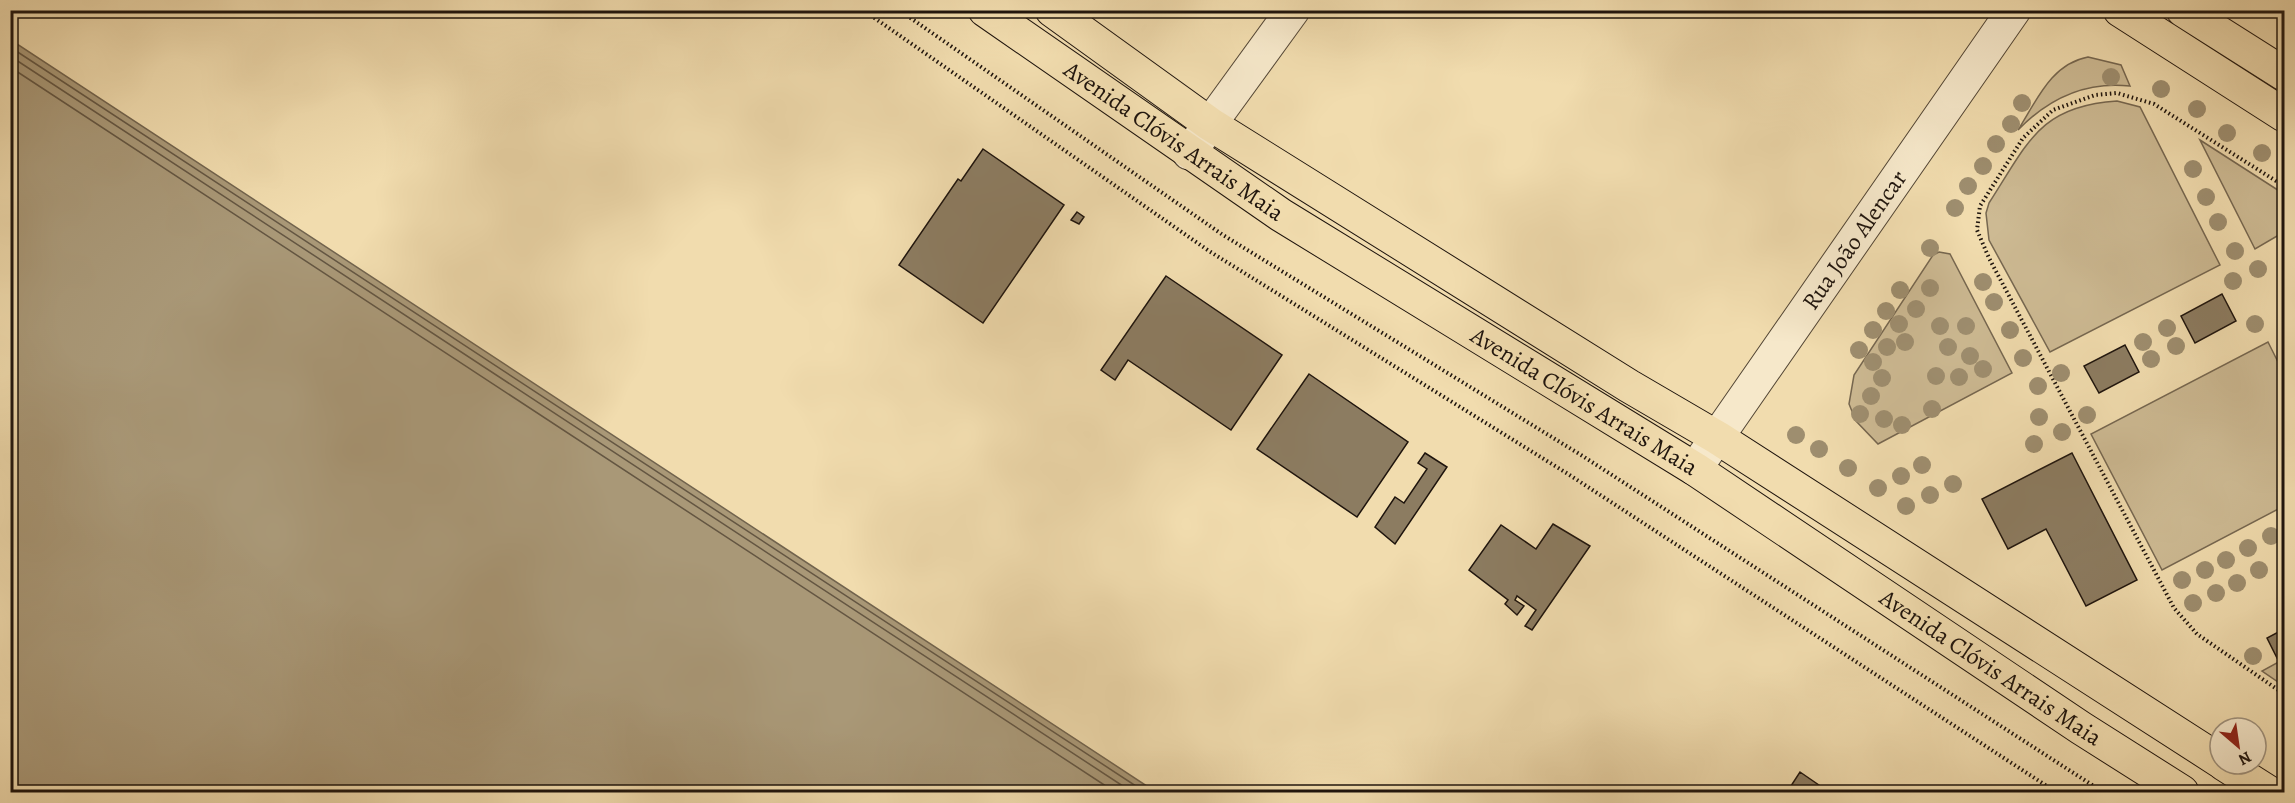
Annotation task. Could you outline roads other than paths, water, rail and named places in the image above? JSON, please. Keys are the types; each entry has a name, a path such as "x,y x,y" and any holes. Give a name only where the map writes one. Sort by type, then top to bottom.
{"main road":[{"name":"Avenida Clóvis Arrais Maia","path":"985,10 1189,153 1281,214 1695,469 2081,728 2182,792"},
{"name":"Avenida Clóvis Arrais Maia","path":"1052,10 1210,124 1629,386 1718,438 2208,753"},
{"path":"2120,10 2284,115"},
{"path":"2183,10 2284,74"},
{"path":"2243,776 2268,792"}],"street":[{"path":"1189,153 1293,10"},
{"name":"Rua João Alencar","path":"1695,469 2014,10"}],"water":[{"path":"11,40 1156,792 11,792"}]}
